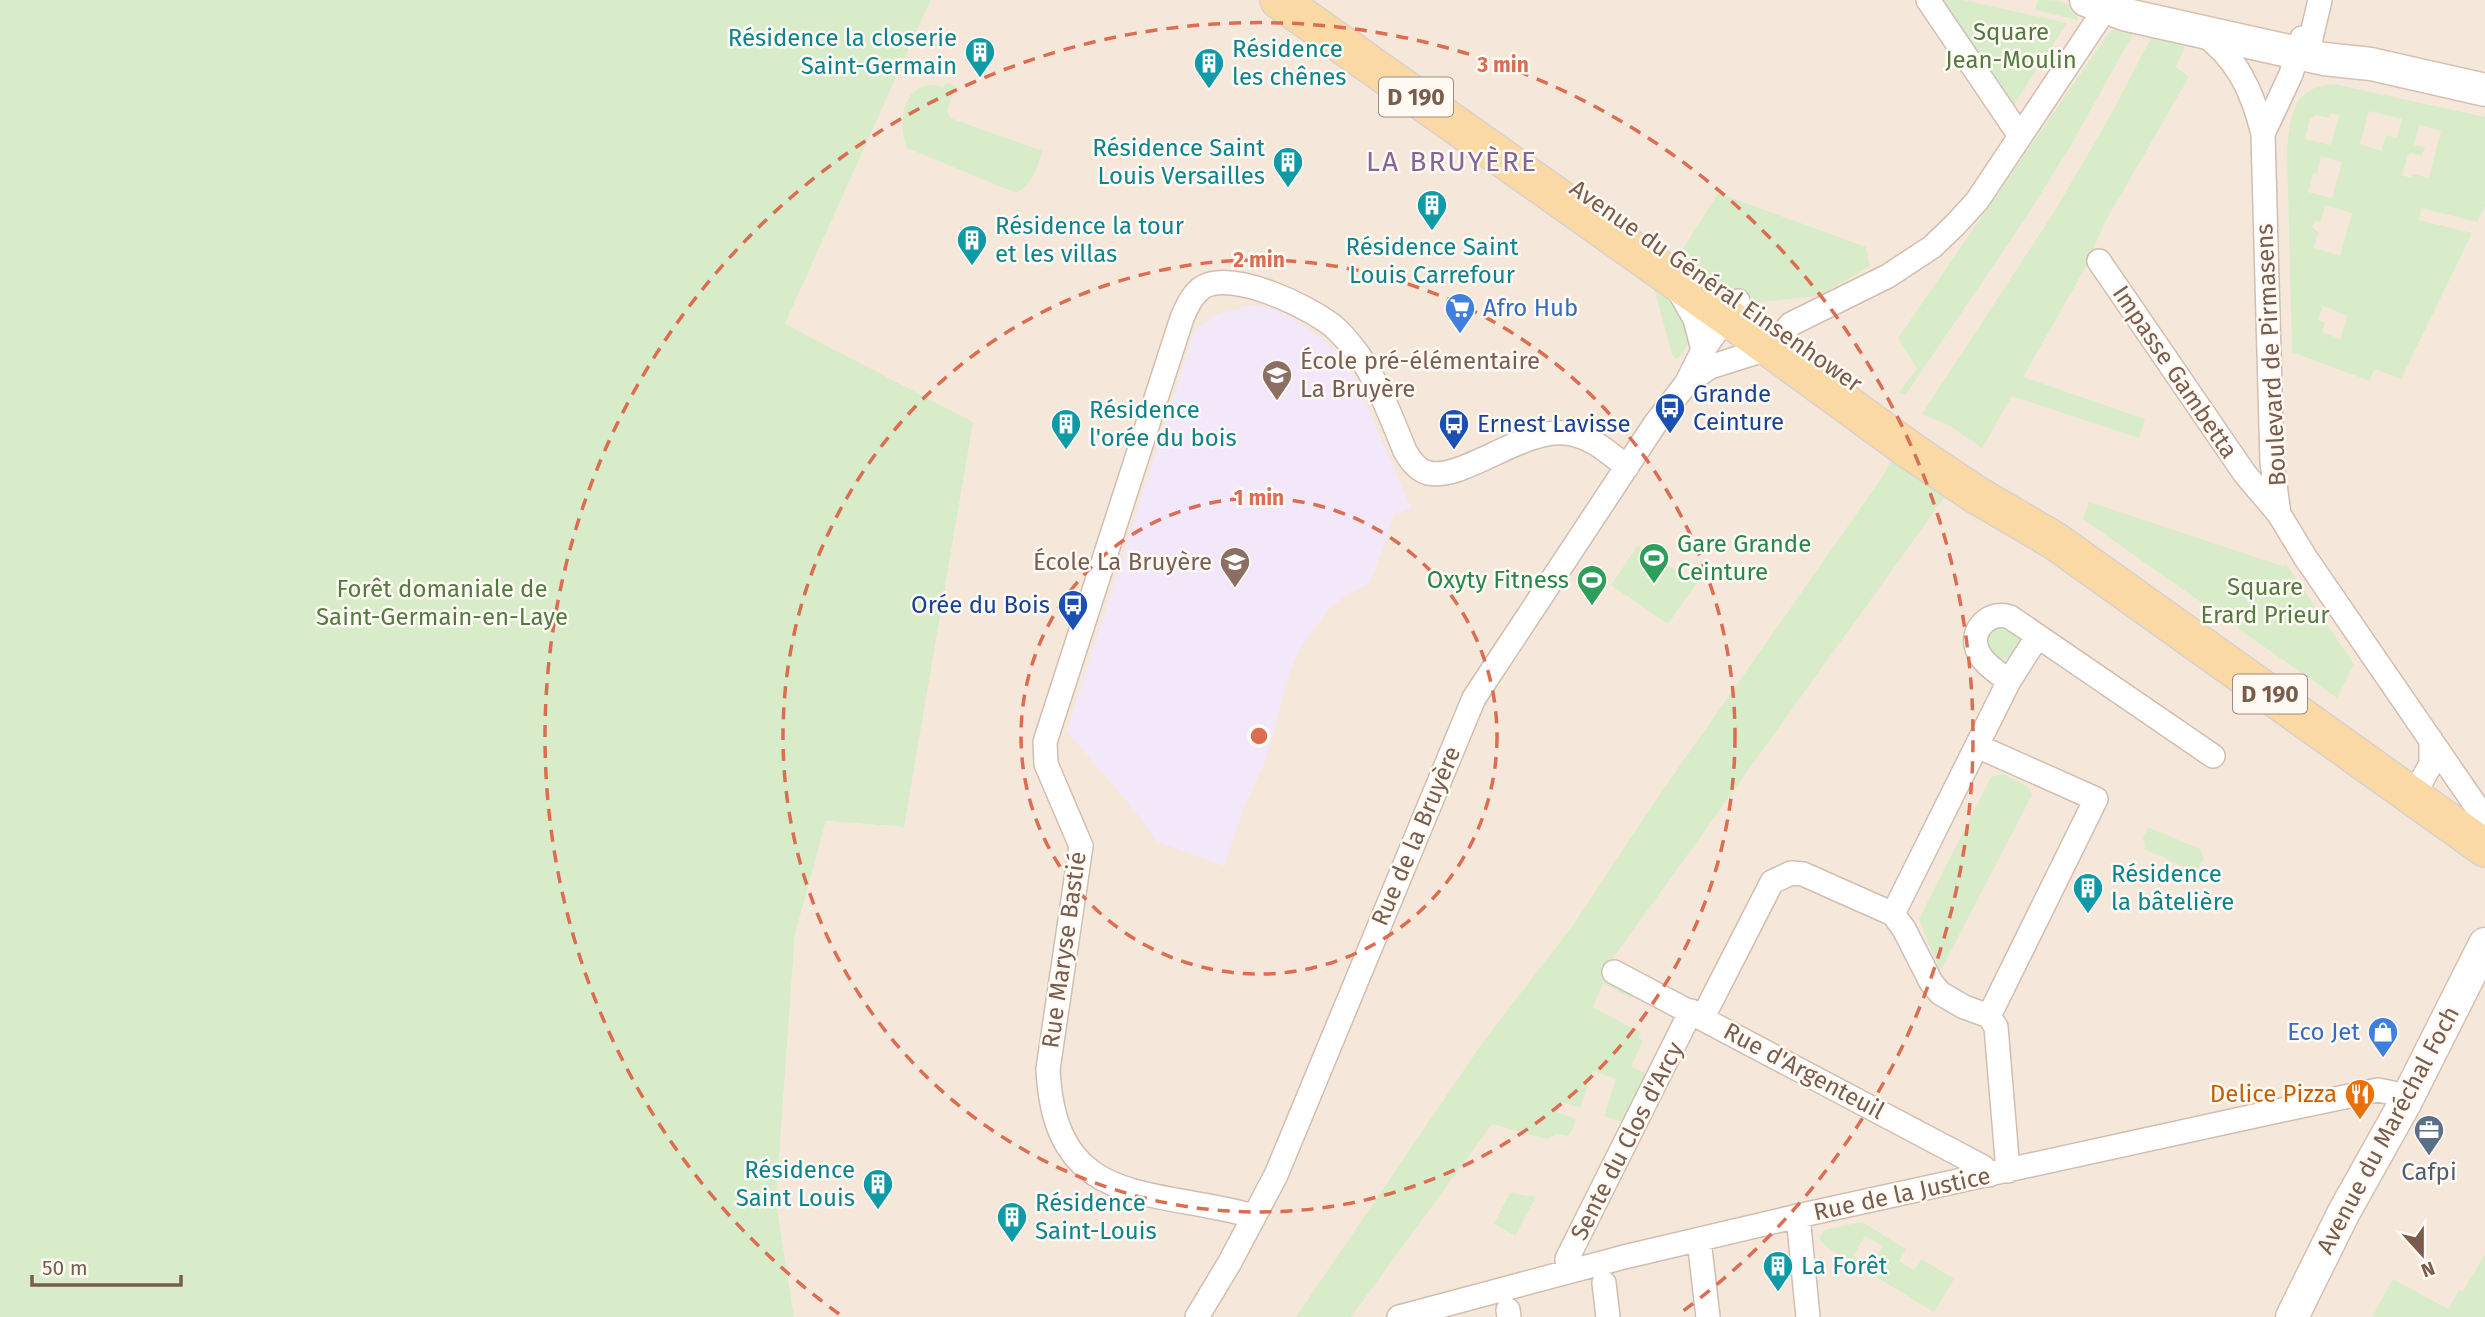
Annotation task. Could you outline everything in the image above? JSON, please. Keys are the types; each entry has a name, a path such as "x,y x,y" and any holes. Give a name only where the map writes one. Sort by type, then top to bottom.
{"main road":[{"name":"Avenue du Général Einsenhower","path":"1279,0 1670,277 1753,324 1985,475 2055,541"},
{"name":"Avenue du Général Einsenhower","path":"1310,0 1753,324 1911,451 1975,494 2055,541"},
{"name":"D 190","path":"2055,541 2485,848"}],"street":[{"path":"1928,0 2020,136"},
{"name":"Boulevard de Pirmasens","path":"2263,134 2305,46 2320,0"},
{"path":"2110,2 2198,31 2305,46"},
{"path":"2110,2 2305,46 2329,60 2371,64 2485,90"},
{"name":"Rue de la Bruyère","path":"1197,1317 1230,1262 1286,1150 1474,698 1627,467 1706,359 1753,324 1798,321 1888,276 1932,247 1955,225 1977,201 2110,2"},
{"name":"Boulevard de Pirmasens","path":"2198,31 2221,50 2242,77 2254,99 2263,134 2272,463 2280,513 2305,557 2485,819"},
{"name":"Impasse Gambetta","path":"2099,261 2245,474 2280,513"},
{"path":"1670,277 1695,319 1706,359"},
{"name":"Rue Maryse Bastié","path":"1253,1216 1139,1194 1114,1186 1093,1174 1074,1156 1062,1139 1049,1092 1048,1069 1081,846 1046,764 1045,742 1188,304 1203,287 1228,281 1303,307 1332,326 1361,358 1411,462 1426,472 1448,472 1532,437 1551,433 1574,435 1595,442 1627,467"},
{"name":"Rue de la Bruyère","path":"1706,359 1753,324"},
{"path":"2010,681 1981,658 1976,646 1981,625 1988,619 2004,615 2213,756"},
{"path":"1999,1173 1996,1027 1989,1016 1964,1007 1940,993 1931,982 1904,929 1893,914 2010,681 2037,637"},
{"path":"2413,796 2431,764 2431,740"},
{"path":"1977,746 2096,799 1989,1016"},
{"name":"Sente du Clos d'Arcy","path":"1569,1271 1567,1259 1697,1014 1772,882 1791,873 1803,874 1893,914"},
{"name":"Avenue du Maréchal Foch","path":"2292,1317 2485,944"},
{"name":"Rue d'Argenteuil","path":"1614,972 1999,1173"},
{"name":"Rue de la Justice","path":"1409,1315 1569,1271 1798,1216 2378,1090 2408,1096"},
{"path":"1798,1216 1808,1317"},
{"path":"1699,1240 1708,1317"},
{"path":"1604,1283 1608,1317"}],"shaded area":[{"path":"931,0 2485,0 2485,1317 794,1317 776,1201 795,935 826,821 904,827 785,324"},
{"name":"École La Bruyère","path":"1251,305 1278,310 1323,339 1340,354 1351,370 1411,508 1394,515 1370,583 1329,608 1301,647 1290,671 1266,759 1244,807 1224,866 1156,841 1140,817 1067,731 1194,333 1218,314"}],"green space":[{"name":"Forêt domaniale de Saint-Germain-en-Laye","path":"0,0 931,0 785,324 973,422 904,827 826,821 795,935 776,1201 794,1317 0,1317"},
{"name":"Square Jean-Moulin","path":"1937,0 1963,0 2067,23 2013,106"},
{"path":"2038,0 2063,2 2073,8 2078,20 2035,10"},
{"path":"2115,29 2134,32 2071,145 2025,219 1906,394 1898,393 1917,369 1898,338 2110,31"},
{"path":"2152,36 2185,46 2176,67 2189,77 2105,222 2084,270 2023,377 2145,419 2139,438 2012,396 1982,448 1950,426 1922,414 2056,209 2109,118"},
{"path":"946,83 956,86 947,111 950,118 1043,151 1034,175 1022,189 1016,193 907,148 904,114 912,94 920,88 930,85 943,87"},
{"path":"2334,84 2485,117 2485,206 2477,222 2421,208 2419,220 2472,233 2401,379 2374,369 2370,381 2292,352 2287,148 2290,124 2297,104 2302,96 2320,86","holes":["2369,111 2402,119 2397,138 2386,135 2381,151 2360,144","2331,113 2339,115 2331,145 2305,139 2310,119 2316,115 2329,118","2419,125 2441,131 2429,178 2413,174 2411,178 2402,175 2408,155 2411,153 2422,156 2425,147 2414,145","2321,156 2342,162 2332,198 2308,192 2313,173 2317,174","2325,205 2352,213 2340,256 2314,248 2318,232 2312,227 2314,222 2321,221","2323,306 2348,316 2340,339 2322,332 2325,323 2318,320"]},
{"path":"1718,193 1866,247 1870,266 1819,296 1752,303 1678,257"},
{"path":"1653,285 1677,304 1688,329 1687,346 1676,359 1672,354"},
{"path":"1896,450 1946,495 1601,975 1634,993 1631,998 1603,983 1593,1007 1641,1033 1638,1038 1643,1041 1631,1066 1651,1076 1627,1124 1604,1116 1616,1079 1593,1071 1580,1108 1562,1102 1558,1113 1576,1119 1567,1136 1557,1134 1547,1139 1492,1124 1351,1317 1296,1317 1483,1042 1574,924 1653,804 1883,476"},
{"name":"Square Erard Prieur","path":"2089,502 2283,566 2286,564 2354,664 2337,698 2083,519"},
{"name":"Gare Grande Ceinture","path":"1638,545 1696,584 1668,624 1611,585"},
{"path":"2003,625 2015,630 2020,642 2015,654 2003,659 1991,654 1986,642 1991,630"},
{"path":"2004,774 2029,788 2032,795 1942,968 1938,967 1919,919 1991,777"},
{"path":"2148,827 2200,849 2204,859 2196,872 2144,849 2143,838"},
{"path":"1510,1193 1536,1197 1515,1236 1494,1224"},
{"path":"1862,1222 1906,1249 1899,1261 1914,1270 1922,1259 1954,1279 1934,1312 1827,1247 1819,1238 1824,1230","holes":["1865,1236 1883,1246 1871,1267 1853,1256"]},
{"path":"2485,1254 2485,1317 2372,1317 2393,1279 2448,1309 2459,1290 2463,1291"}],"place":[{"name":"Résidence la closerie Saint-Germain","path":"980,79"},
{"name":"Résidence les chênes","path":"1209,90"},
{"name":"Résidence Saint Louis Versailles","path":"1288,189"},
{"name":"Résidence Saint Louis Carrefour","path":"1432,232"},
{"name":"Résidence la tour et les villas","path":"972,267"},
{"name":"Afro Hub","path":"1460,335"},
{"name":"École pré-élémentaire La Bruyère","path":"1277,402"},
{"name":"Grande Ceinture","path":"1670,435"},
{"name":"Résidence l'orée du bois","path":"1066,451"},
{"name":"Ernest Lavisse","path":"1454,451"},
{"name":"Gare Grande Ceinture","path":"1654,585"},
{"name":"École La Bruyère","path":"1235,589"},
{"name":"Oxyty Fitness","path":"1592,607"},
{"name":"Orée du Bois","path":"1073,632"},
{"name":"Résidence la bâtelière","path":"2088,915"},
{"name":"Eco Jet","path":"2383,1059"},
{"name":"Delice Pizza","path":"2360,1121"},
{"name":"Cafpi","path":"2429,1157"},
{"name":"Résidence Saint Louis","path":"878,1211"},
{"name":"Résidence Saint-Louis","path":"1012,1244"},
{"name":"La Forêt","path":"1778,1293"}],"district":[{"name":"LA BRUYÈRE","path":"1452,161"}]}
